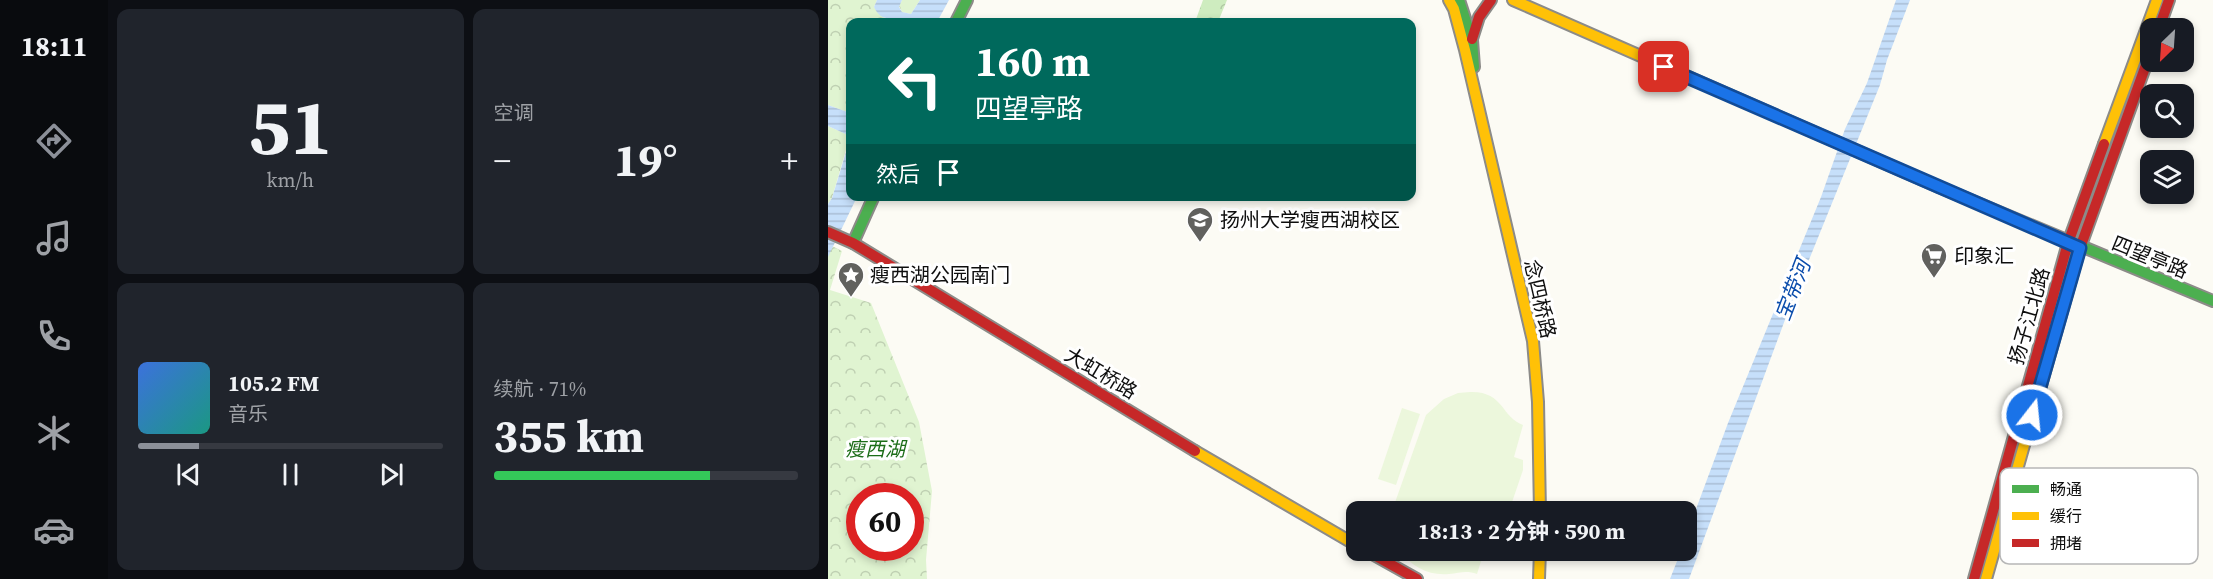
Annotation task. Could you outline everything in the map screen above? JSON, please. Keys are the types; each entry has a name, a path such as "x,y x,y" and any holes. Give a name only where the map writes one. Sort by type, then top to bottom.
{"street":[{"path":"958,18 967,0"},
{"name":"念四桥路","path":"1449,0 1454,9 1476,97 1533,341 1538,402 1540,501"},
{"name":"念四桥路","path":"1459,0 1472,40 1476,97"},
{"path":"1472,40 1479,17 1491,0"},
{"name":"四望亭路","path":"1513,0 2068,243 2213,301"},
{"name":"扬子江北路","path":"2005,468 2068,243 2157,0"},
{"path":"2163,18 2169,0"},
{"name":"扬子江北路","path":"2018,468 2080,248 2143,72"},
{"path":"848,241 871,201"},
{"name":"大虹桥路","path":"828,232 848,241 1346,539"},
{"name":"扬子江北路","path":"1974,579 2000,486"},
{"name":"扬子江北路","path":"1986,579 2000,530"},
{"path":"1385,561 1417,579"},
{"path":"1539,579 1540,561"}],"green space":[{"path":"828,0 877,0 874,7 885,18 846,18 846,112 828,105"},
{"path":"902,0 920,0 911,14 902,12 899,6"},
{"path":"1203,0 1227,0 1220,18 1196,18"},
{"path":"828,126 846,134 846,150 832,198 828,204"},
{"name":"瘦西湖","path":"828,244 842,251 830,290 871,303 919,422 932,491 926,560 927,579 828,579"},
{"path":"1458,393 1481,393 1490,396 1510,416 1523,425 1514,457 1523,460 1523,470 1512,501 1396,501 1426,415 1444,399"},
{"path":"1402,408 1420,414 1396,485 1378,479"},
{"path":"1481,561 1477,574 1466,572 1435,574 1410,562"}],"water":[{"path":"877,0 902,0 899,7 902,12 911,14 920,0 949,0 939,18 886,18 878,14 874,7"},
{"name":"宝带河","path":"1896,0 1910,0 1880,85 1789,309 1697,557 1697,506 1728,423 1821,197 1845,129 1867,83"},
{"path":"828,105 846,112 846,134 828,126"},
{"path":"846,152 846,201 855,201 828,257 828,204 832,198"},
{"path":"1677,561 1696,561 1689,579 1670,579"}],"traffic: fast":[{"path":"958,18 967,0"},
{"path":"1459,0 1472,40 1474,67"},
{"path":"1939,187 2213,301"},
{"path":"853,243 872,201"}],"traffic: slow":[{"path":"1449,0 1454,9 1465,50 1533,341 1538,402 1540,501"},
{"path":"1513,0 1939,187"},
{"path":"2104,144 2157,0"},
{"path":"2018,468 2057,329"},
{"path":"1195,451 1346,539"},
{"path":"1986,579 2000,530"},
{"path":"1539,579 1540,561"}],"traffic: jam":[{"path":"1472,39 1479,17 1491,0"},
{"path":"2163,18 2169,0"},
{"path":"2057,329 2080,248 2143,72"},
{"path":"2005,468 2068,243 2104,144"},
{"path":"828,232 853,243 1195,451"},
{"path":"1974,579 2000,486"},
{"path":"1385,561 1417,579"}],"place":[{"name":"扬州大学瘦西湖校区","path":"1200,243"},
{"name":"印象汇","path":"1934,279"},
{"name":"瘦西湖公园南门","path":"851,298"}],"route":[{"path":"1664,67 2080,248 2032,415"}]}
